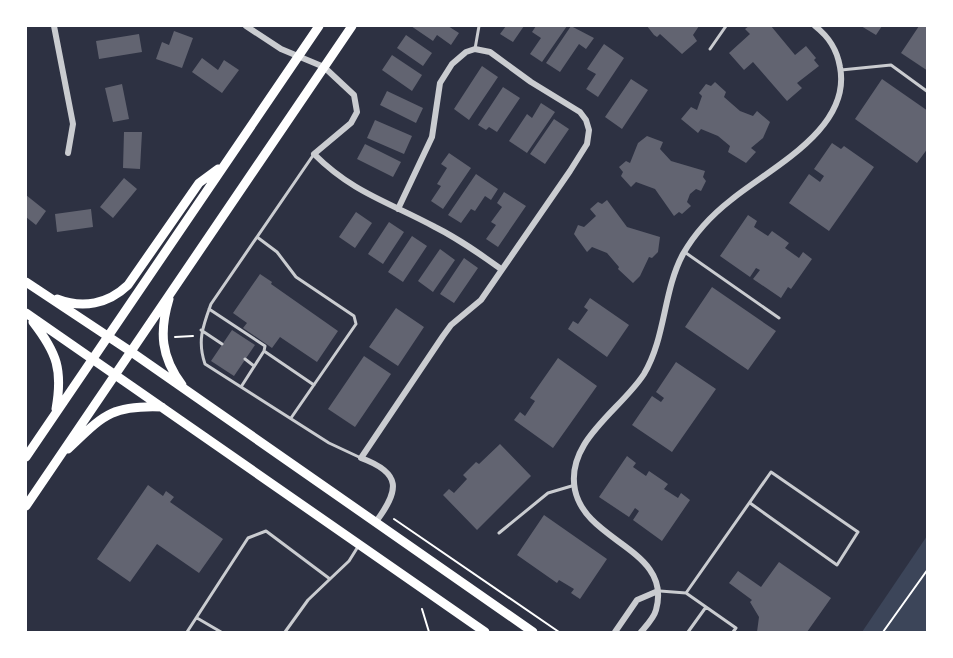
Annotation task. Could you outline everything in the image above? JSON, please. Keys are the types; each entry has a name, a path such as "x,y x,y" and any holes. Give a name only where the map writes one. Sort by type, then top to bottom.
{"main road":[{"path":"26,457 319,26"},
{"path":"26,506 352,26"},
{"path":"41,292 61,300 90,304 118,295 128,285 199,183 225,164"},
{"path":"26,282 130,351 533,633"},
{"path":"172,289 164,317 165,355 184,387 210,407"},
{"path":"27,314 115,373 485,633"},
{"path":"27,314 51,346 58,368 60,384 55,414"},
{"path":"55,461 107,414 124,408 162,407"}],"street":[{"path":"54,26 73,124 68,153"},
{"path":"246,26 281,49 324,67 354,95 357,112 343,132 314,154 349,184 461,241 501,269"},
{"path":"641,633 656,611 658,591 648,566 642,559 585,515 575,485 575,465 579,453 632,390 652,359 671,281 684,252 718,210 785,162 815,134 835,105 842,80 841,70 833,44 815,26"},
{"path":"375,523 391,498 393,481 385,469 361,458 447,330 481,300 580,156 587,144 590,130 580,112 531,82 490,52 475,49 458,58 440,83 432,137 398,209"},
{"path":"615,633 637,600 658,591"}],"lane":[{"path":"475,49 479,26"},
{"path":"710,49 726,26"},
{"path":"841,70 891,65 927,92"},
{"path":"314,154 209,309 201,330 205,364 329,443 361,458"},
{"path":"257,237 277,252 296,277 354,315 356,324 291,418"},
{"path":"684,252 779,318"},
{"path":"209,309 265,346 241,387"},
{"path":"201,330 222,344"},
{"path":"264,351 314,385"},
{"path":"245,359 254,366"},
{"path":"686,593 771,472 858,531 837,565 750,503"},
{"path":"499,533 548,493 575,485"},
{"path":"187,633 248,538 266,531 330,579"},
{"path":"285,633 308,600 349,561 360,545"},
{"path":"658,591 686,593 736,628 733,633"},
{"path":"688,633 706,607"},
{"path":"197,618 221,633"}],"path":[{"path":"172,337 201,335"},
{"path":"394,519 559,633"},
{"path":"883,633 927,569"},
{"path":"422,609 429,633"}],"shaded area":[{"path":"927,536 927,632 862,632"}],"building":[{"path":"411,26 448,26 459,33 451,45 437,35 433,41"},
{"path":"506,26 524,26 513,42 500,34"},
{"path":"536,26 567,26 542,62 530,54 541,38 532,32"},
{"path":"571,26 594,38 586,49 579,44 560,72 546,63"},
{"path":"647,26 699,26 693,35 697,41 682,54 660,34 657,37 654,35"},
{"path":"749,26 771,26 795,55 806,46 816,58 814,60 819,66 797,83 802,88 787,101 753,62 744,70 729,53 750,34 745,29"},
{"path":"861,26 882,26 876,35"},
{"path":"919,26 928,26 928,71 901,53"},
{"path":"174,31 193,38 182,68 156,59 162,42 169,45"},
{"path":"139,34 142,52 99,59 96,41"},
{"path":"406,35 432,53 423,66 397,48"},
{"path":"604,44 624,58 598,97 586,89 596,74 587,69"},
{"path":"392,55 422,75 412,91 382,70"},
{"path":"202,58 218,70 224,60 239,70 222,93 192,72"},
{"path":"482,66 498,77 469,120 454,109"},
{"path":"631,79 648,90 622,129 605,117"},
{"path":"882,79 928,111 928,148 917,163 855,119"},
{"path":"715,82 726,92 724,97 740,111 753,116 757,111 770,122 763,138 751,148 756,152 746,163 728,152 730,146 718,136 701,129 698,133 681,119 691,107 697,110 702,96 699,93 706,84 711,86"},
{"path":"122,84 129,119 113,122 105,88"},
{"path":"503,87 520,98 497,132 489,127 486,130 478,125"},
{"path":"387,91 423,108 416,123 380,105"},
{"path":"541,103 555,112 527,153 509,141 527,114 532,118"},
{"path":"554,119 569,129 545,164 530,154"},
{"path":"375,120 412,136 404,154 367,138"},
{"path":"124,132 142,132 140,169 123,168"},
{"path":"647,136 663,142 660,149 671,161 705,171 703,177 706,181 701,191 696,189 690,194 687,202 691,206 682,214 679,212 674,216 655,189 636,182 631,187 621,176 623,172 619,167 626,161 630,163 638,143"},
{"path":"832,143 841,149 844,146 874,167 829,231 789,203 809,174 820,182 824,176 814,169"},
{"path":"365,144 401,162 393,177 357,159"},
{"path":"449,153 471,168 443,209 431,201 441,186 437,184 447,168 441,164"},
{"path":"476,174 498,189 491,200 485,196 475,211 471,209 461,223 448,215"},
{"path":"124,178 137,189 113,218 100,207"},
{"path":"504,192 526,206 498,247 486,239 496,225 491,222 502,207 497,203"},
{"path":"26,195 46,211 36,225 26,217"},
{"path":"607,200 627,227 660,237 658,252 652,258 649,257 640,276 633,283 618,269 619,267 607,253 592,247 587,252 574,234 578,225 584,227 596,216 590,209 598,202 602,204"},
{"path":"91,209 93,227 57,232 55,214"},
{"path":"356,212 372,223 355,248 339,237"},
{"path":"748,215 757,221 754,227 768,236 772,231 789,243 785,248 799,258 803,252 812,259 791,289 788,287 781,298 753,279 760,270 756,268 750,277 720,256"},
{"path":"389,222 404,232 383,264 368,254"},
{"path":"412,236 427,246 403,282 388,272"},
{"path":"440,249 455,260 433,292 418,281"},
{"path":"464,258 478,268 454,303 440,294"},
{"path":"260,274 338,331 317,362 280,337 272,348 243,328 247,323 233,313"},
{"path":"712,287 776,331 748,370 685,327"},
{"path":"590,298 629,325 607,357 568,329 573,321 578,324 588,310 584,307"},
{"path":"396,308 424,327 398,366 369,347"},
{"path":"232,330 255,345 234,376 211,361"},
{"path":"364,356 391,374 355,427 328,409"},
{"path":"558,358 597,386 553,448 514,420 520,412 525,416 535,401 530,398"},
{"path":"676,362 716,389 672,452 632,425 652,396 661,402 664,398 656,392"},
{"path":"500,444 531,476 477,530 443,495 449,489 454,493 467,479 463,475 476,462 479,464"},
{"path":"627,456 636,463 633,467 646,476 649,471 668,484 664,489 678,498 681,493 690,500 662,541 633,520 639,511 635,508 629,517 599,497"},
{"path":"148,485 163,496 166,491 174,497 170,502 223,539 199,573 157,544 130,582 97,559"},
{"path":"544,515 607,559 580,599 571,593 574,589 559,580 557,583 517,555"},
{"path":"779,562 831,598 807,632 757,632 759,617 750,602 752,600 729,583 738,571 761,587"}]}
